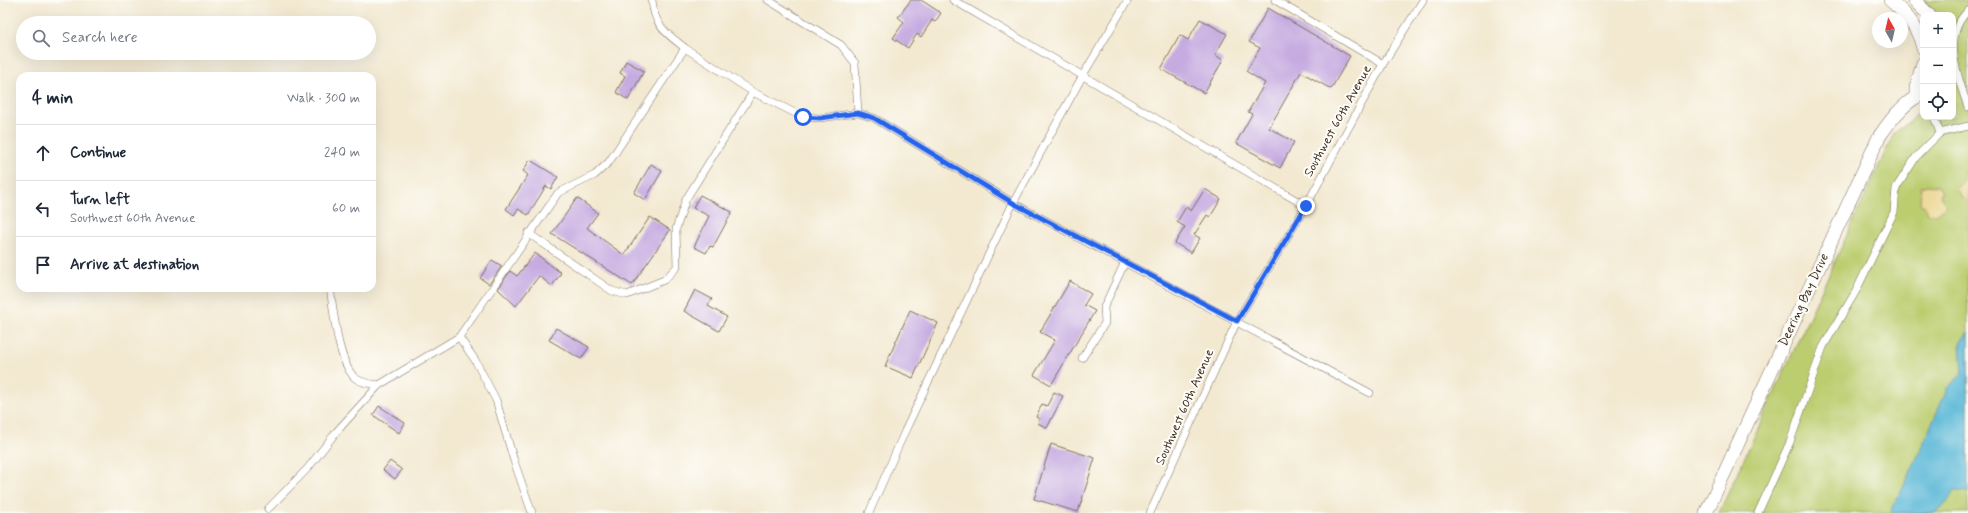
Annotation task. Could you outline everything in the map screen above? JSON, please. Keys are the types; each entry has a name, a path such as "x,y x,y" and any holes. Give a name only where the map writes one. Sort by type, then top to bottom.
{"street":[{"path":"1890,0 1911,20 1918,31 1920,38"},
{"path":"1914,0 1926,12"},
{"name":"Deering Bay Drive","path":"1920,74 1916,88 1920,96"},
{"name":"Deering Bay Drive","path":"1706,513 1879,137 1890,122 1920,99"}],"lane":[{"path":"652,0 653,12 661,29 685,48 753,92 803,117 826,118 858,113 874,118 1013,203 1370,393"},
{"path":"768,0 841,45 855,64 858,113"},
{"path":"953,0 1306,206"},
{"path":"869,513 905,431 1013,203 1083,75 1128,0"},
{"path":"1275,0 1383,64"},
{"name":"Southwest 60th Avenue","path":"1150,513 1237,321 1306,206 1383,64 1422,0"},
{"path":"1968,11 1957,27 1954,41 1953,61 1968,107"},
{"path":"268,509 308,468 337,431 379,385 458,337 528,233 558,193 595,175 610,162 685,48"},
{"path":"528,233 612,291 627,295 664,280 677,267 676,229 686,199 753,92"},
{"path":"1935,120 1940,133"},
{"path":"1758,513 1790,442 1822,347 1856,291 1894,212 1896,188 1916,156 1940,133 1968,126"},
{"path":"1082,358 1104,323 1104,307 1125,262"},
{"path":"331,292 339,340 346,364 354,377 379,385"},
{"path":"458,337 475,360 496,400 514,461 532,513"}],"green space":[{"path":"1924,0 1968,0 1968,513 1719,513 1894,133 1911,121 1920,111 1920,120 1956,120 1956,12 1933,12"}],"sand":[{"path":"1968,166 1968,201 1965,201 1956,189 1963,182 1964,171"},
{"path":"1927,185 1938,186 1942,192 1940,196 1946,205 1936,214 1928,214 1924,206 1920,203 1921,187"}],"water":[{"path":"1968,332 1968,492 1956,491 1936,512 1892,513 1890,511 1907,480 1948,387 1962,374 1960,343"}],"building":[{"path":"911,0 921,0 941,13 935,22 932,20 921,37 917,34 908,48 893,38 904,22 898,17"},
{"path":"1268,8 1350,56 1331,89 1301,72 1269,128 1294,142 1280,168 1236,143 1252,114 1248,112 1265,83 1246,71 1260,48 1249,42"},
{"path":"1200,19 1227,34 1215,55 1223,60 1204,93 1161,69 1180,35 1188,40"},
{"path":"626,61 644,71 628,100 616,92 625,76 620,73"},
{"path":"530,160 558,177 551,189 546,186 528,215 518,209 514,215 506,209 528,175 523,171"},
{"path":"651,164 662,171 645,200 634,193"},
{"path":"1205,189 1221,199 1210,217 1207,215 1194,235 1200,238 1191,253 1175,243 1185,227 1177,222 1186,207 1191,211"},
{"path":"700,195 732,212 713,247 710,246 706,253 694,247 709,216 693,208"},
{"path":"577,198 598,213 587,228 624,255 650,217 670,230 632,285 552,234"},
{"path":"535,253 561,273 552,286 539,276 516,306 498,289 510,271 517,276"},
{"path":"492,260 502,266 489,284 480,278"},
{"path":"1070,281 1091,294 1084,305 1095,311 1051,385 1034,375 1055,340 1040,332"},
{"path":"695,290 712,299 708,306 727,317 719,331 684,311"},
{"path":"910,310 938,323 913,378 885,366"},
{"path":"556,328 589,347 581,359 549,340"},
{"path":"1054,392 1063,396 1047,428 1038,423 1040,419 1036,417 1042,404 1047,406"},
{"path":"379,406 405,423 399,433 373,415"},
{"path":"1051,444 1095,458 1078,512 1034,499"},
{"path":"390,461 402,470 395,479 383,470"}],"route":[{"path":"803,117 838,117 858,113 874,118 1013,203 1237,321 1306,206"}]}
